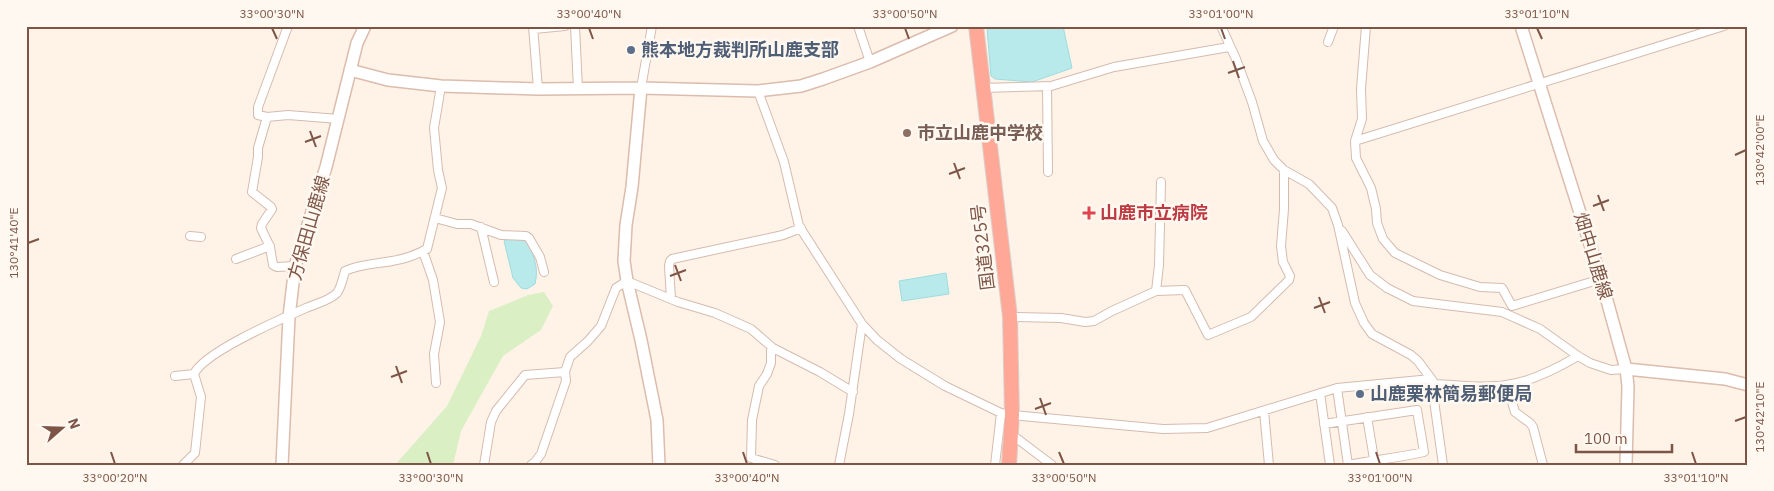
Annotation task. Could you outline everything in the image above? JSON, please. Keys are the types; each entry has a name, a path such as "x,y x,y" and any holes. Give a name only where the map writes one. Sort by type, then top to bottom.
{"highway":[{"name":"国道325号","path":"976,26 1010,317 1007,414 1011,434 1009,465"}],"street":[{"path":"288,26 258,107 258,115 267,117 288,114 339,119"},
{"name":"方保田山鹿線","path":"282,465 289,317 296,266 326,167 357,43 365,26"},
{"path":"538,89 534,28 564,26"},
{"path":"575,26 578,88"},
{"path":"652,26 641,88 632,187 626,225 624,261 657,420 660,465"},
{"path":"858,26 870,62"},
{"path":"350,70 388,80 441,86 758,91 801,86 870,62 952,26"},
{"path":"1221,26 1252,102 1263,141 1274,160 1284,170 1309,184 1332,208 1338,225 1356,303 1364,323 1372,334 1411,355 1436,384 1484,387 1507,385 1557,368 1578,356"},
{"path":"1328,42 1334,26"},
{"path":"1366,26 1361,90 1362,119 1355,141 1356,158 1371,188 1377,223 1383,239 1394,253 1440,275 1480,287 1502,288 1512,306 1601,279"},
{"name":"畑中山鹿線","path":"1521,26 1601,279 1626,369 1628,386 1626,465"},
{"path":"1355,141 1724,26"},
{"path":"982,88 1047,86 1114,67 1229,47"},
{"path":"183,465 195,454 201,397 194,374 196,368 214,354 251,334 324,301 337,292 345,271 414,256 427,249 442,188 438,170 434,128 441,86"},
{"path":"1047,86 1048,172"},
{"path":"758,91 784,162 801,228 862,324 877,340 901,358 946,386 1007,414 1162,429 1208,428 1337,388 1431,379"},
{"path":"267,117 258,148 252,192 272,209 261,228 270,246 273,265 277,267 296,266"},
{"path":"1010,317 1094,321 1156,291 1185,290 1208,335 1251,317 1272,298 1289,280 1290,276 1283,262 1281,246 1284,209 1284,170"},
{"path":"1156,291 1159,264 1161,182"},
{"path":"435,218 457,224 471,224 501,235 517,235 529,238 540,257 544,272"},
{"path":"1338,225 1370,275 1387,288 1413,301 1502,312 1540,329 1590,363 1611,370 1626,369 1725,378 1748,385"},
{"path":"481,227 494,282"},
{"path":"671,299 670,260 783,234 801,228"},
{"path":"190,236 201,237"},
{"path":"236,259 270,246"},
{"path":"423,251 433,280 440,322 434,354 436,383"},
{"path":"627,281 671,299 715,313 751,329 771,347 820,372 853,392"},
{"path":"531,465 536,462 541,454 566,381 565,372 570,358 601,326 616,288 627,281"},
{"path":"839,465 853,392 862,324"},
{"path":"771,347 771,363 767,374 759,386 752,420 751,458 775,465"},
{"path":"484,465 491,422 496,411 525,375 565,372"},
{"path":"174,376 194,374"},
{"path":"1431,379 1443,465"},
{"path":"1507,385 1515,412 1533,427 1543,465"},
{"path":"1324,424 1342,421 1368,417 1418,410 1424,452 1403,461 1347,465 1342,421 1337,388"},
{"path":"1320,393 1330,465"},
{"path":"1264,411 1269,465"},
{"path":"995,465 1007,414"},
{"path":"1368,417 1374,462"},
{"path":"1011,434 1052,465"}],"green space":[{"path":"544,292 553,306 541,330 503,356 461,431 453,465 395,465 447,406 481,336 489,311 528,295"}],"water":[{"path":"989,26 1063,26 1072,68 1032,82 995,79 991,76 987,28"},
{"path":"510,238 528,242 534,258 536,268 535,284 527,289 521,288 513,278 504,241"},
{"path":"946,273 949,294 902,301 899,281"}],"place":[{"name":"熊本地方裁判所山鹿支部","path":"631,50"},
{"name":"市立山鹿中学校","path":"907,133"},
{"name":"山鹿市立病院","path":"1089,213"},
{"name":"山鹿栗林簡易郵便局","path":"1360,394"}]}
